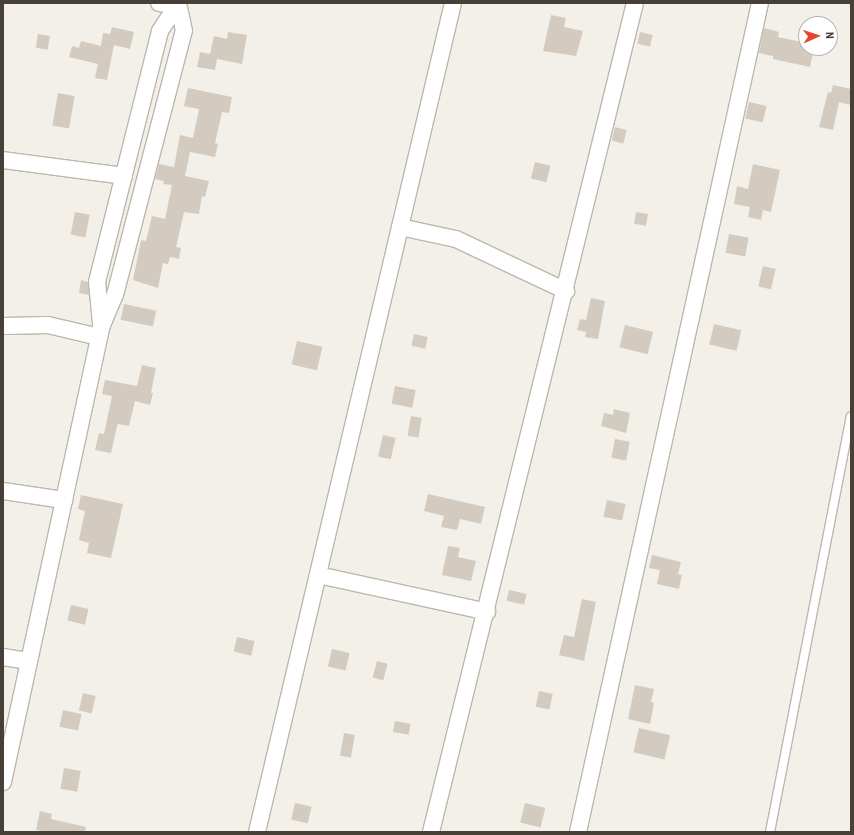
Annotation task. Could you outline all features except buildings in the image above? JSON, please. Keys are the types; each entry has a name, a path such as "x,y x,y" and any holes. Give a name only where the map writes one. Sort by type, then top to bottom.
{"street":[{"path":"159,3 177,4"},
{"path":"257,832 453,3"},
{"path":"432,832 636,3"},
{"path":"578,832 760,3"},
{"path":"100,331 97,282 160,31 177,4"},
{"path":"3,782 100,331 115,294 184,31 177,4"},
{"path":"3,160 124,176"},
{"path":"400,227 456,239 566,291"},
{"path":"3,326 48,325 100,331"},
{"path":"3,491 64,500"},
{"path":"318,575 487,612"},
{"path":"3,657 29,661"}],"lane":[{"path":"770,832 851,417"}]}
